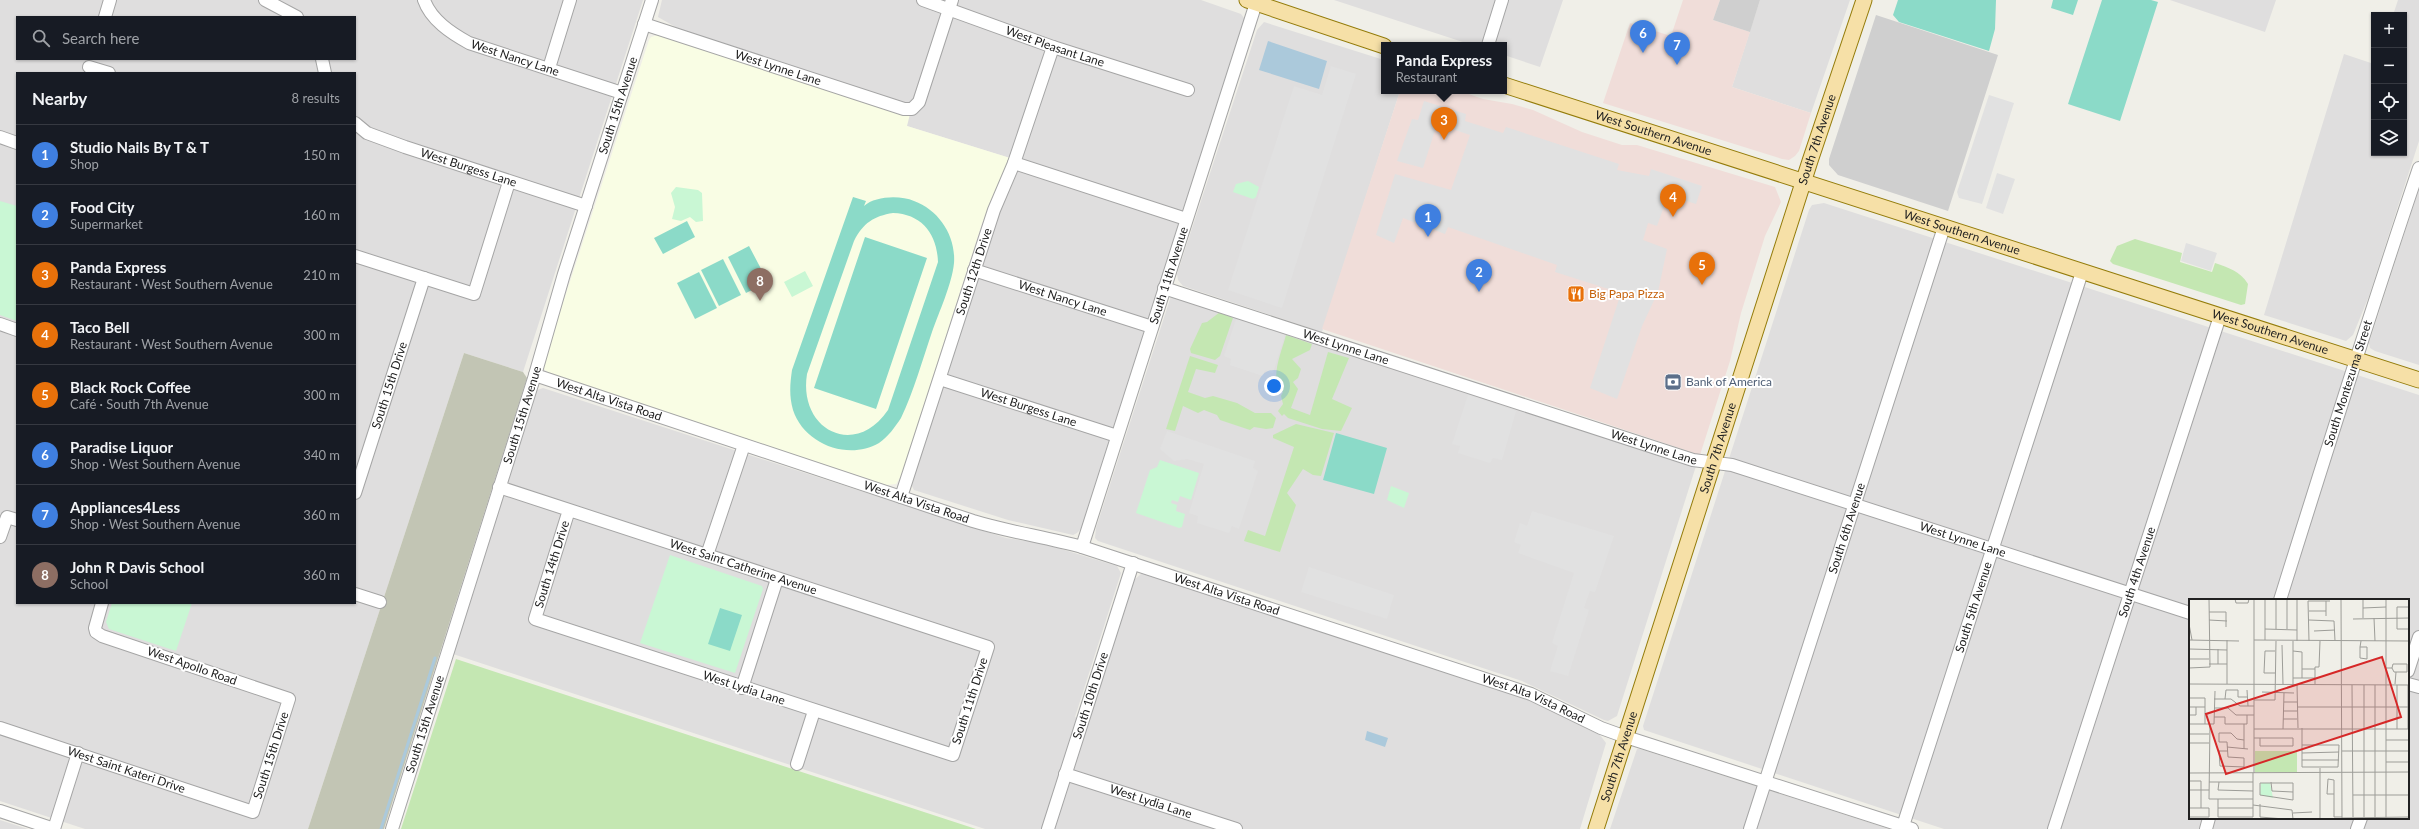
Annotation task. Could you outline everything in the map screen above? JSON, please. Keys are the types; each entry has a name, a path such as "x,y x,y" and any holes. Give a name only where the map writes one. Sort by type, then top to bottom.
{"main road":[{"name":"South 7th Avenue","path":"1596,829 1864,0"},
{"path":"1252,2 1381,45"},
{"name":"West Southern Avenue","path":"1507,86 2419,380"}],"street":[{"path":"105,16 110,0"},
{"path":"265,0 295,16"},
{"name":"West Nancy Lane","path":"424,0 436,18 449,32 469,43 622,93"},
{"path":"549,68 570,0"},
{"name":"South 15th Avenue","path":"392,829 535,376 586,206 652,0"},
{"name":"West Pleasant Lane","path":"923,0 950,4 1053,47 1188,90"},
{"path":"1489,42 1502,0"},
{"name":"South 11th Avenue","path":"1082,547 1186,219 1252,2"},
{"name":"West Lynne Lane","path":"644,24 904,109 912,109 919,102 950,4"},
{"name":"South 12th Drive","path":"901,497 994,210 1014,163 1053,47"},
{"path":"322,60 325,72"},
{"path":"89,66 105,72"},
{"name":"West Burgess Lane","path":"356,124 367,133 509,182 586,206"},
{"path":"1,139 16,143"},
{"path":"1014,163 1186,219"},
{"name":"South Montezuma Street","path":"2280,599 2419,168"},
{"path":"356,256 474,294 509,182"},
{"name":"South 6th Avenue","path":"1750,829 1944,227"},
{"name":"West Nancy Lane","path":"974,270 1152,327"},
{"name":"South 5th Avenue","path":"1906,828 1992,549 2082,272"},
{"name":"South 15th Drive","path":"356,488 359,471 424,278"},
{"name":"West Lynne Lane","path":"1164,288 1693,460 1713,464 1732,465 2189,613"},
{"name":"South 4th Avenue","path":"2054,829 2220,316"},
{"path":"0,324 16,330"},
{"name":"West Alta Vista Road","path":"535,376 1008,532 1052,539 1082,547 1531,694 1626,737 1766,781 1906,828"},
{"name":"West Burgess Lane","path":"940,379 1117,436"},
{"path":"707,555 744,445"},
{"name":"West Saint Catherine Avenue","path":"499,487 988,647"},
{"name":"South 14th Drive","path":"535,619 569,510"},
{"path":"0,537 12,518"},
{"name":"South 10th Drive","path":"1048,829 1133,563"},
{"path":"742,688 778,579"},
{"path":"356,594 380,602"},
{"name":"West Apollo Road","path":"102,604 95,624 96,632 102,636 289,699"},
{"name":"West Lydia Lane","path":"535,619 742,688 953,755"},
{"path":"2409,668 2419,637"},
{"name":"South 11th Drive","path":"953,755 988,647"},
{"path":"2409,684 2419,688"},
{"name":"South 15th Drive","path":"253,812 289,699"},
{"path":"797,764 814,711"},
{"name":"West Saint Kateri Drive","path":"0,728 253,812"},
{"path":"0,811 54,829 78,753"},
{"name":"West Lydia Lane","path":"1065,774 1236,829"},
{"path":"2206,829 2209,819"},
{"path":"2358,829 2361,819"}],"shaded area":[{"path":"0,0 643,0 523,372 464,353 308,829 85,829 0,801"},
{"path":"662,0 1201,0 1241,14 1244,18 1244,27 1081,529 1077,533 1073,535 1008,520 914,490 911,484 1002,201 1016,175 1020,161 907,126 679,29 658,17"},
{"path":"1334,0 1563,0 1540,67 1507,56 1507,42 1463,42"},
{"path":"1683,0 1720,0 1713,20 1750,32 1732,87 1811,113 1799,151 1795,156 1789,160 1782,159 1603,103 1630,23 1671,36"},
{"path":"1720,0 1760,0 1750,32 1713,20"},
{"path":"1760,0 1850,0 1811,113 1732,87"},
{"path":"2170,0 2276,0 2265,32"},
{"path":"2398,0 2419,0 2419,141 2369,296 2353,335 2346,341 2264,315 2344,54 2371,63 2371,156 2407,156 2407,12 2394,12"},
{"path":"1876,15 1998,55 1948,211 1838,175 1829,165 1829,159"},
{"path":"1264,22 1381,59 1381,94 1399,94 1322,332 1183,286 1178,280 1177,274 1257,30"},
{"path":"658,35 910,114 907,126 1010,158 982,223 901,476 896,484 886,485 549,373 544,369 543,364 649,40 651,37"},
{"path":"1331,66 1356,74 1282,308 1228,290 1294,86 1322,95"},
{"path":"1399,94 1469,94 1483,99 1512,104 1533,110 1582,132 1622,145 1637,145 1775,187 1781,202 1765,236 1741,313 1730,361 1700,455 1322,329"},
{"path":"1989,95 2014,103 1982,204 1959,198 1957,192"},
{"path":"1424,101 1466,114 1465,121 1503,133 1506,127 1619,164 1617,170 1649,176 1651,169 1702,186 1696,204 1668,195 1657,226 1648,223 1643,240 1667,249 1658,292 1642,326 1617,399 1590,388 1621,293 1555,272 1557,265 1448,227 1445,234 1403,218 1394,243 1376,235 1395,174 1451,190 1470,135 1437,124 1423,168 1397,161 1412,119 1418,120"},
{"path":"1997,173 2015,179 2003,214 1986,208"},
{"path":"2419,188 2419,365 2375,351 2370,348 2369,343"},
{"path":"1824,203 2419,395 2419,829 1944,829 1644,730 1643,726 1809,210 1812,205"},
{"path":"2186,243 2217,253 2211,271 2181,261"},
{"path":"1171,296 1696,466 1617,716 1608,721 1604,720 1522,681 1098,541 1095,538 1096,528"},
{"path":"1236,319 1285,335 1273,373 1265,370 1263,376 1230,365 1231,359 1224,356"},
{"path":"464,353 523,372 527,378 384,829 308,829"},
{"path":"543,388 1006,538 1045,544 1117,566 1121,573 1075,717 1087,722 1133,581 1142,573 1528,700 1600,735 1606,743 1580,829 985,829 450,653 534,391"},
{"path":"1468,395 1516,411 1502,460 1493,458 1490,463 1458,453 1460,446 1452,444"},
{"path":"1167,431 1255,461 1253,468 1258,471 1239,529 1232,526 1229,533 1197,523 1198,516 1189,513 1204,464 1187,459 1174,461 1160,449"},
{"path":"1532,511 1614,536 1595,592 1590,591 1584,608 1589,610 1568,676 1550,671 1558,646 1552,643 1574,573 1518,553 1521,545 1514,542 1520,523 1527,526"},
{"path":"1309,567 1394,595 1387,619 1301,592"},
{"path":"1637,749 1640,749 1889,829 1610,829"},
{"path":"0,820 28,829 0,829"}],"green space":[{"path":"1898,0 1996,0 1995,29 1989,51 1899,22 1893,15"},
{"path":"2053,0 2078,0 2073,15 2051,8"},
{"path":"2102,0 2151,0 2158,2 2120,121 2068,104"},
{"path":"1248,181 1259,187 1256,197 1253,199 1233,192 1236,184"},
{"path":"676,187 698,190 702,193 703,221 696,222 690,217 681,221 672,219 675,207 671,193"},
{"path":"853,197 866,201 864,206 881,198 895,197 908,199 923,205 938,217 949,234 952,243 954,253 953,271 910,397 901,418 888,435 879,443 867,448 854,450 828,446 817,440 807,432 799,422 793,410 790,390 792,370","holes":["886,214 903,214 912,217 926,227 935,243 938,262 888,410 875,425 860,433 845,435 832,431 820,423 811,410 807,394 807,374 857,235 865,225 875,218"]},
{"path":"0,201 16,206 16,321 0,315"},
{"path":"687,221 695,237 663,254 654,238"},
{"path":"865,237 927,258 876,409 814,388"},
{"path":"2135,239 2182,253 2180,262 2212,272 2215,263 2234,270 2248,284 2245,304 2241,305 2113,264 2110,261 2117,246"},
{"path":"749,246 768,282 746,293 728,257"},
{"path":"723,259 741,295 719,306 701,270"},
{"path":"805,271 813,286 792,297 784,282"},
{"path":"699,272 717,308 695,319 677,283"},
{"path":"1220,312 1233,318 1220,356 1215,360 1191,353 1190,349 1202,323 1207,322"},
{"path":"1286,335 1312,344 1310,350 1292,359 1301,369 1298,378 1293,382 1298,389 1291,408 1310,415 1328,352 1349,358 1332,399 1352,408 1341,431 1322,429 1288,418 1284,414 1282,416 1278,411 1283,404 1281,396 1283,392 1279,387 1276,373"},
{"path":"1190,356 1218,365 1215,373 1196,369 1188,392 1205,398 1213,396 1237,403 1255,413 1271,413 1276,418 1273,428 1266,429 1254,427 1250,430 1220,420 1217,415 1204,410 1198,413 1183,406 1175,431 1166,429"},
{"path":"1296,424 1334,433 1321,476 1313,475 1303,469 1287,493 1296,505 1280,552 1244,541 1248,530 1265,536 1294,447 1273,438 1273,435"},
{"path":"1336,433 1387,448 1374,494 1323,480"},
{"path":"1160,460 1199,473 1191,500 1180,496 1178,502 1172,500 1171,503 1177,505 1176,511 1185,514 1182,527 1179,528 1136,513 1150,470 1157,467"},
{"path":"1391,486 1409,493 1404,508 1387,500"},
{"path":"670,555 762,586 763,589 735,673 640,643"},
{"path":"112,604 192,604 176,651 109,629 106,622"},
{"path":"720,608 742,615 730,651 708,644"},
{"path":"456,659 976,829 401,829"}],"water":[{"path":"1268,41 1327,61 1319,89 1259,70"},
{"path":"1367,731 1388,738 1385,747 1365,740"}],"waterway":[{"path":"381,829 435,658"}],"place":[{"name":"Paradise Liquor","path":"1643,53"},
{"name":"Appliances4Less","path":"1677,65"},
{"name":"Panda Express","path":"1444,140"},
{"name":"Taco Bell","path":"1673,217"},
{"name":"Studio Nails By T & T","path":"1428,237"},
{"name":"Black Rock Coffee","path":"1702,285"},
{"name":"Food City","path":"1479,292"},
{"name":"Big Papa Pizza","path":"1576,294"},
{"name":"John R Davis School","path":"760,301"},
{"name":"Bank of America","path":"1673,382"}]}
